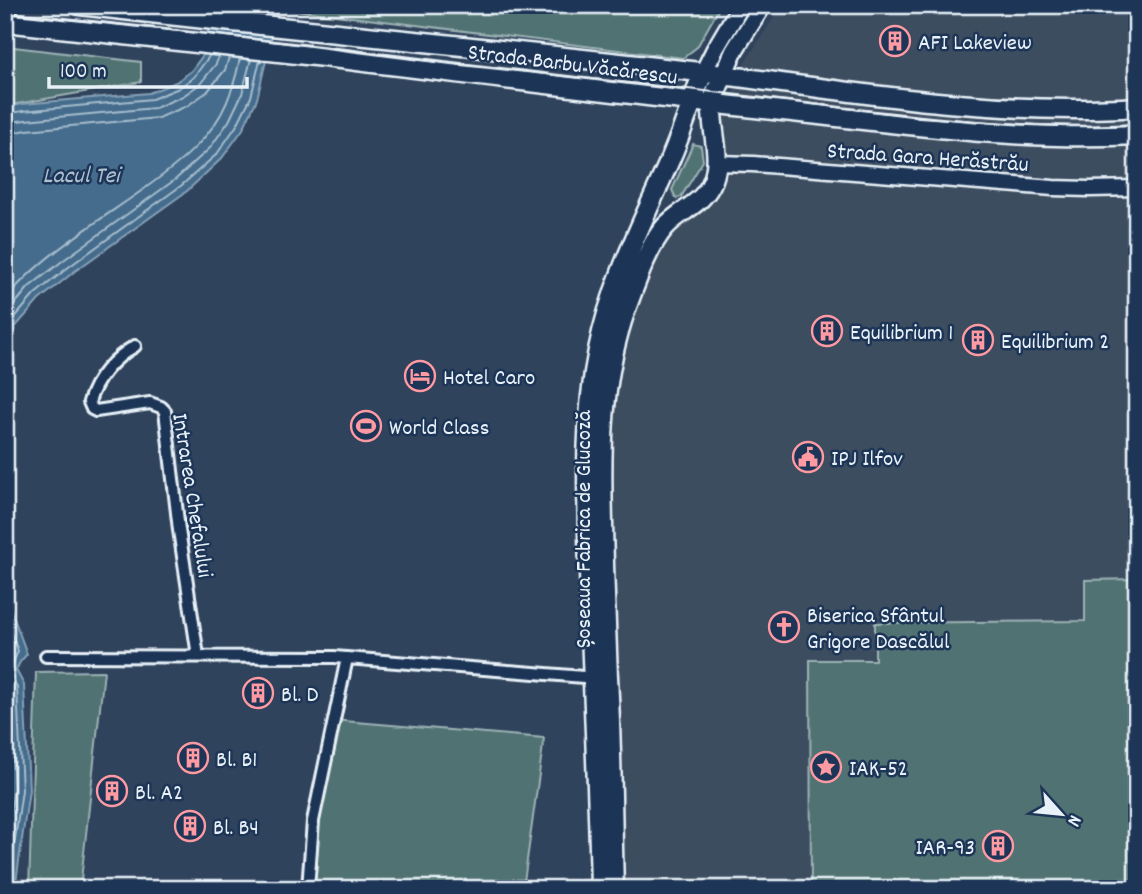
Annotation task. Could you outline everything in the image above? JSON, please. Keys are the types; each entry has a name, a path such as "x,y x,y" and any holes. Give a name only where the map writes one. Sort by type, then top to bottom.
{"main road":[{"name":"Strada Barbu Văcărescu","path":"80,5 703,73 950,103 1018,107 1137,107"},
{"name":"Șoseaua Fabrica de Glucoză","path":"614,889 601,678 590,635 587,459 592,384 598,349 620,275 670,159 703,73 741,5"},
{"name":"Șoseaua Fabrica de Glucoză","path":"600,889 598,792 604,580 601,449 607,385 618,337 637,281 659,236 671,221 686,212 710,186 716,171 712,104 734,51 763,5"},
{"name":"Strada Barbu Văcărescu","path":"5,22 940,129 1001,134 1137,135"},
{"path":"670,159 663,188 665,201 686,212"}],"street":[{"name":"Strada Gara Herăstrău","path":"716,163 1053,188 1137,188"},
{"name":"Intrarea Chefalului","path":"135,346 123,352 110,366 92,394 90,407 96,411 150,403 164,411 198,656"},
{"path":"47,656 347,658 601,678"},
{"path":"308,889 313,821 347,658"}],"shaded area":[{"path":"782,5 1137,5 1137,889 583,889 583,878 619,879 606,466 616,368 663,240 694,216 719,181 721,127 744,64"}],"green space":[{"path":"279,5 721,5 697,47 683,58 278,8"},
{"path":"5,46 141,62 141,82 5,106"},
{"path":"693,144 701,146 703,161 681,197 676,198 672,190"},
{"path":"1137,579 1137,889 811,889 810,660 875,660 875,623 1085,621 1085,580"},
{"path":"104,671 80,889 29,889 36,672"},
{"path":"332,720 544,738 523,889 304,889 304,846"}],"water":[{"name":"Lacul Tei","path":"213,5 279,5 257,99 243,129 222,158 187,191 39,300 5,342 5,108 22,104 149,93 176,82 191,71 203,55"},
{"path":"5,594 27,654 16,670 24,685 29,790 15,889 5,889"}],"tram line":[{"path":"5,13 256,39 919,117 1037,125 1137,124"}],"place":[{"name":"AFI Lakeview","path":"895,41"},
{"name":"Equilibrium 1","path":"827,331"},
{"name":"Equilibrium 2","path":"978,340"},
{"name":"Hotel Caro","path":"420,376"},
{"name":"World Class","path":"366,426"},
{"name":"IPJ Ilfov","path":"808,457"},
{"name":"Biserica Sfântul Grigore Dascălul","path":"784,627"},
{"name":"Bl. D","path":"258,693"},
{"name":"Bl. B1","path":"193,758"},
{"name":"IAK-52","path":"826,767"},
{"name":"Bl. A2","path":"112,791"},
{"name":"Bl. B4","path":"190,826"},
{"name":"IAR-93","path":"998,846"}]}
